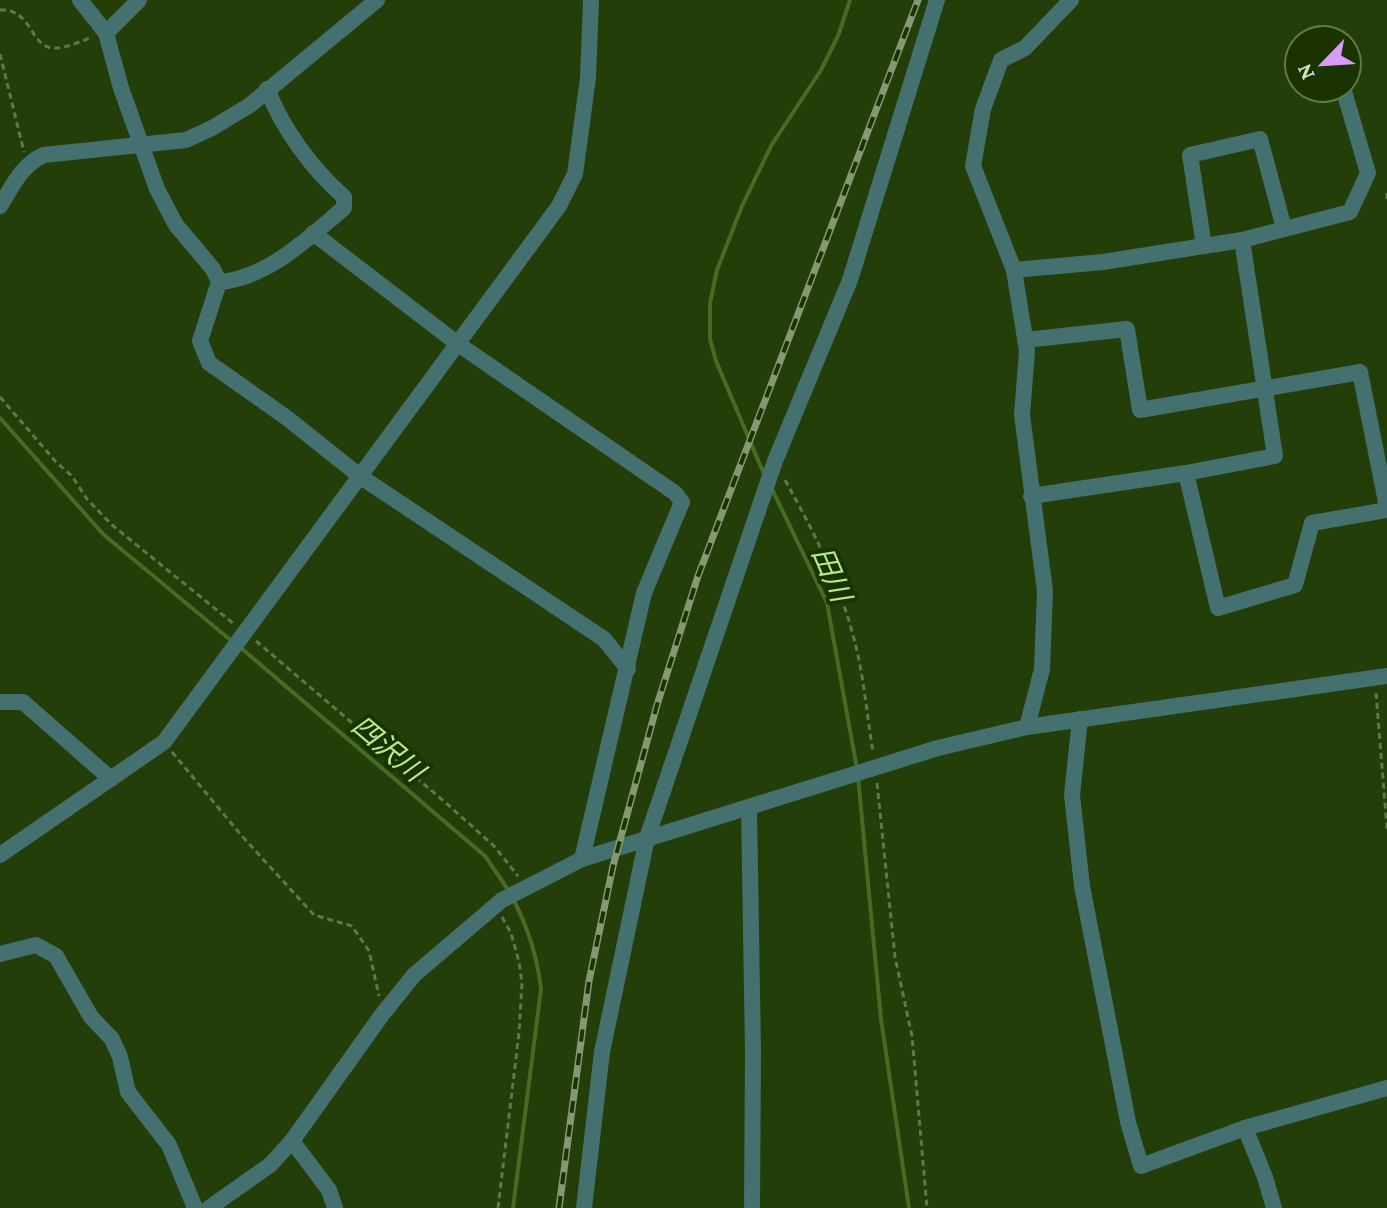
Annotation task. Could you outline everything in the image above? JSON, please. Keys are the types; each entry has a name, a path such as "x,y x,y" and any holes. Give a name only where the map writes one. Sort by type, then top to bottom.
{"street":[{"path":"80,0 106,33 121,88 157,189 176,225 213,269 219,282 200,341 209,363 287,418 361,477 604,639 628,669"},
{"path":"106,33 139,0"},
{"path":"0,206 28,164 44,155 186,140 212,128 250,105 377,0"},
{"path":"0,855 164,742 559,206 575,174 588,78 591,0"},
{"path":"584,1208 602,1052 647,838 773,467 850,280 937,0"},
{"path":"1027,727 1042,669 1045,591 1022,415 1027,351 1014,270 973,166 983,109 1001,60 1025,48 1071,0"},
{"path":"219,282 235,280 267,268 344,208 344,197 326,181 278,116 267,89"},
{"path":"1014,270 1103,262 1242,240 1350,212 1368,173 1348,104"},
{"path":"1204,246 1190,155 1260,139 1284,228"},
{"path":"313,233 458,344 675,493 682,502 644,593 582,859"},
{"path":"1031,496 1275,456 1262,387 1242,240"},
{"path":"1025,340 1127,329 1140,410 1360,372 1387,508 1347,519 1312,523 1295,585 1218,608 1186,473"},
{"path":"209,1208 270,1165 292,1141 414,975 499,903 582,859 938,748 1027,727 1384,676"},
{"path":"0,702 23,702 111,779"},
{"path":"1080,719 1072,795 1082,886 1128,1122 1141,1166 1245,1128 1387,1088"},
{"path":"749,808 752,1208"},
{"path":"0,954 36,945 56,956 91,1017 112,1039 120,1057 128,1092 169,1145 195,1208"},
{"path":"1245,1128 1274,1208"},
{"path":"292,1141 329,1190 335,1208"}],"path":[{"path":"0,10 20,15 42,45 50,48 106,33"},
{"path":"0,54 28,164"},
{"path":"1387,193 1387,202"},
{"path":"0,397 112,525 484,838 524,888"},
{"path":"773,467 814,532 837,586 855,643 895,957 912,1036 927,1208"},
{"path":"1384,676 1387,829"},
{"path":"164,742 241,835 314,915 352,926 369,951 375,968 381,1016"},
{"path":"498,1208 522,983 511,933 499,903"}],"waterway":[{"name":"田川","path":"764,474 716,361 710,339 710,303 717,270 742,206 771,146 821,70 838,36 850,0"},
{"name":"四沢川","path":"0,418 103,534 234,643"},
{"name":"田川","path":"772,489 827,603 857,769"},
{"name":"四沢川","path":"241,648 485,856 509,891"},
{"name":"田川","path":"858,777 881,1019 909,1208"},
{"name":"四沢川","path":"513,899 532,943 541,989 513,1208"}],"railway":[{"path":"559,1208 589,981 613,866 657,705 698,576 918,0"}]}
